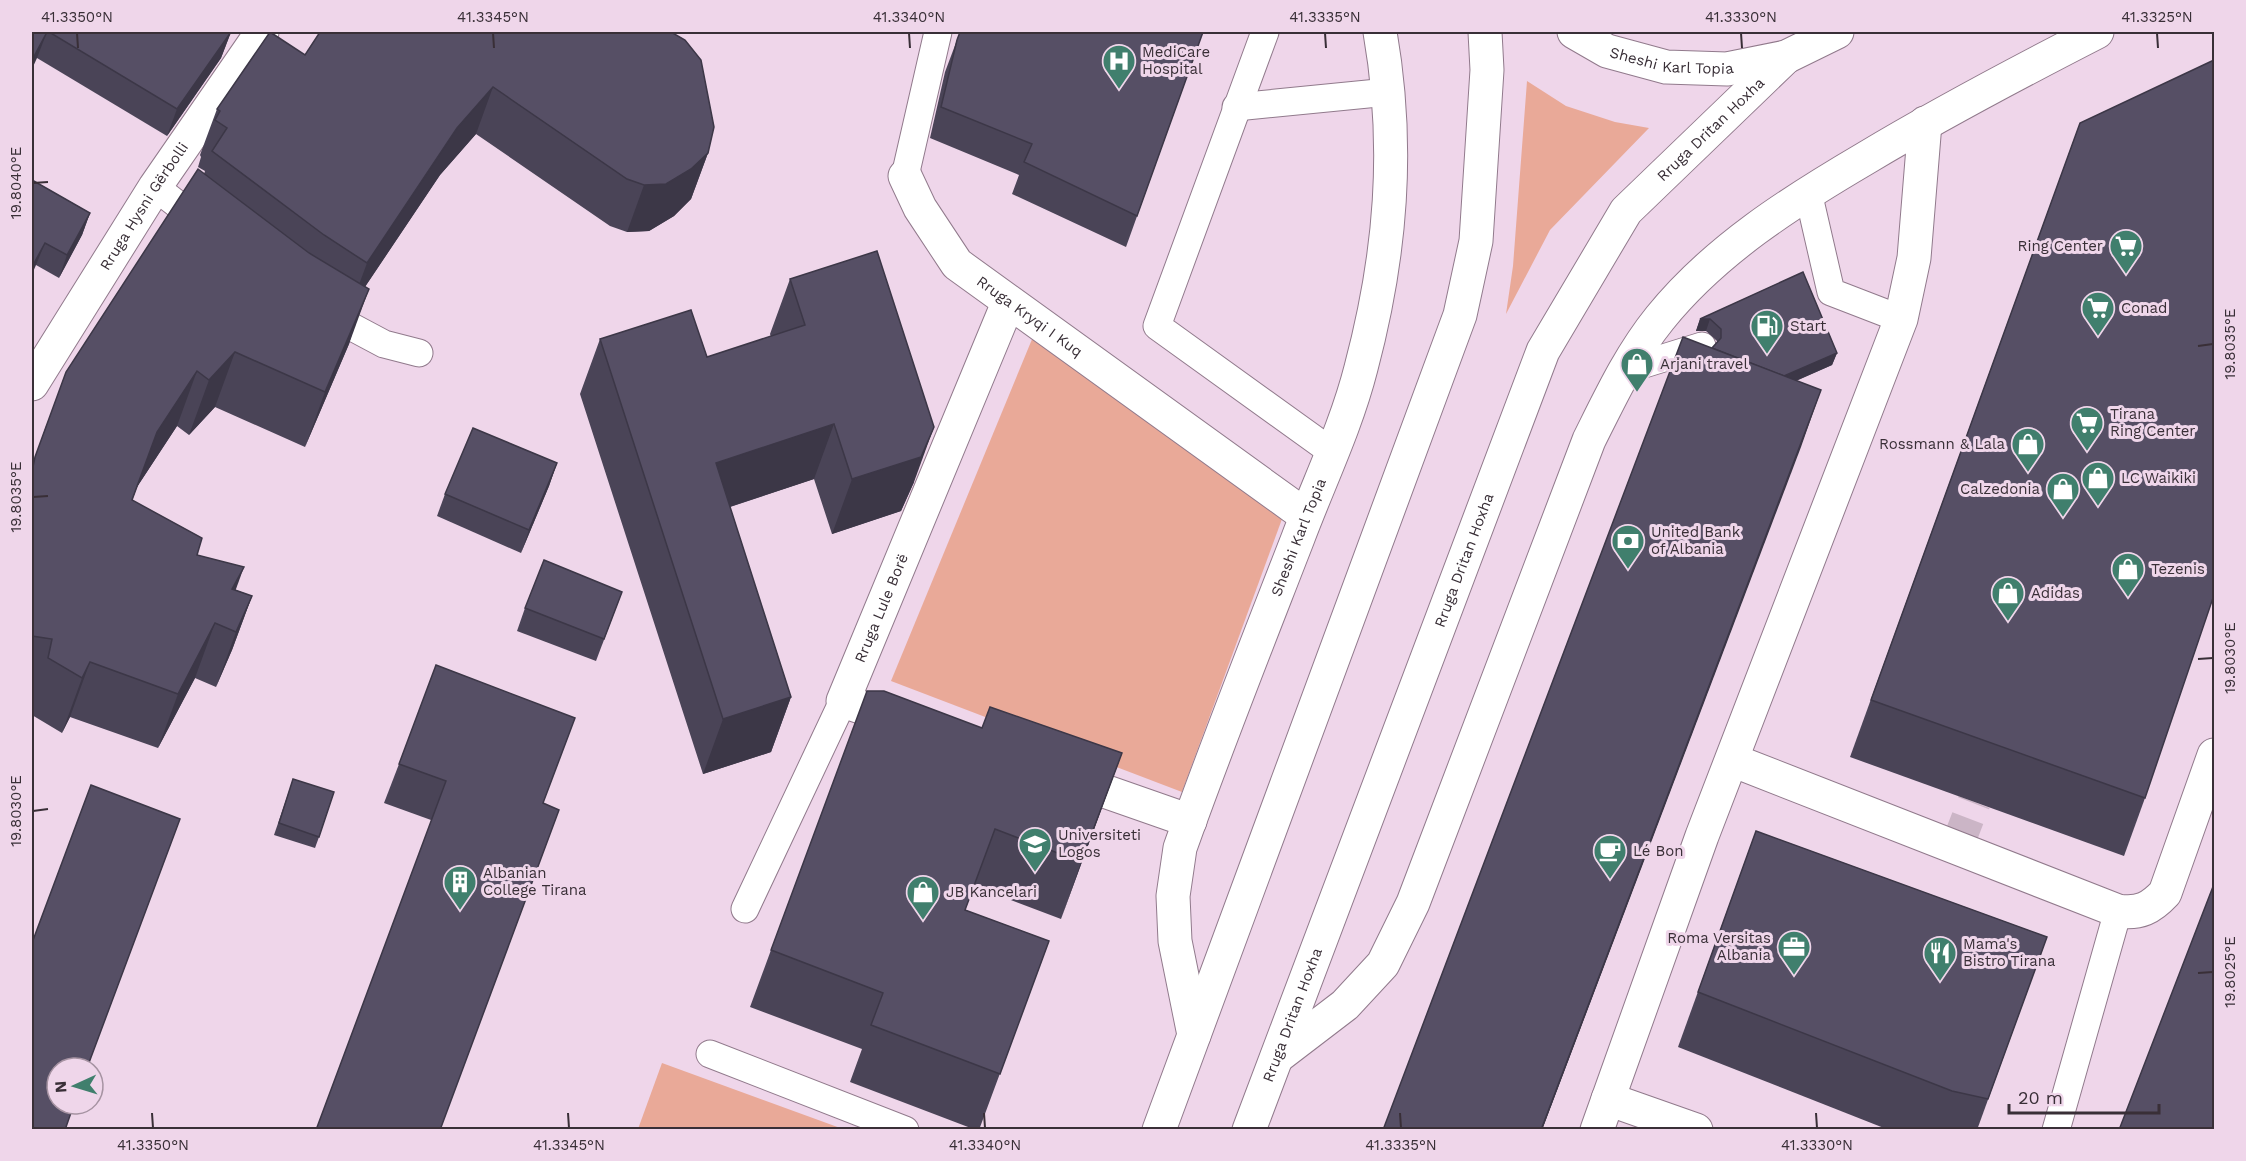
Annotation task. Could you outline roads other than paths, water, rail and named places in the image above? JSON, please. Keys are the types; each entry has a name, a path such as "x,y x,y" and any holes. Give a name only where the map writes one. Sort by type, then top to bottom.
{"street":[{"name":"Rruga Hysni Gërbolli","path":"32,384 155,187 262,32"},
{"name":"Sheshi Karl Topia","path":"1194,1035 1175,941 1173,896 1180,848 1332,452 1361,370 1383,267 1391,206 1392,125 1380,32"},
{"path":"1159,1130 1460,315 1476,240 1487,70 1485,32"},
{"name":"Sheshi Karl Topia","path":"1574,32 1607,51 1666,67 1727,69 1786,57 1837,32"},
{"path":"1277,1057 1344,1005 1383,964 1413,903 1589,440 1625,370 1659,319 1703,272 1744,238 1808,192 1925,123 2097,32"},
{"name":"Rruga Dritan Hoxha","path":"1249,1130 1544,351 1626,211 1786,57"},
{"path":"1597,1130 1732,760 1901,319 1914,258 1925,123"},
{"name":"Rruga Kryqi I Kuq","path":"905,176 920,208 957,264 1306,516"},
{"name":"Rruga Lule Borë","path":"843,701 1008,303"},
{"path":"843,701 930,731"},
{"path":"1732,760 2118,911 2134,913 2151,908 2165,893 2214,755"},
{"path":"1041,770 1190,820"},
{"path":"1608,1099 1696,1130"}],"lane":[{"name":"Rruga Kryqi I Kuq","path":"905,176 938,32"},
{"path":"1265,32 1157,326 1332,452"},
{"path":"1236,107 1388,92"},
{"path":"155,187 222,238"},
{"path":"1808,192 1830,292 1901,319"},
{"path":"298,295 340,322 384,344 419,353"},
{"path":"1625,370 1702,346"},
{"name":"Rruga Lule Borë","path":"745,909 843,701"},
{"path":"2056,1130 2118,911"},
{"path":"710,1054 905,1130"}],"tunnel":[{"path":"1956,849 1974,802"}],"place":[{"name":"MediCare Hospital","path":"1119,90"},
{"name":"Ring Center","path":"2126,275"},
{"name":"Conad","path":"2098,337"},
{"name":"Start","path":"1767,355"},
{"name":"Arjani travel","path":"1637,393"},
{"name":"Tirana Ring Center","path":"2087,452"},
{"name":"Rossmann & Lala","path":"2028,473"},
{"name":"LC Waikiki","path":"2098,507"},
{"name":"Calzedonia","path":"2063,518"},
{"name":"United Bank of Albania","path":"1628,570"},
{"name":"Tezenis","path":"2128,598"},
{"name":"Adidas","path":"2008,622"},
{"name":"Universiteti Logos","path":"1035,873"},
{"name":"Lé Bon","path":"1610,880"},
{"name":"Albanian College Tirana","path":"460,911"},
{"name":"JB Kancelari","path":"923,921"},
{"name":"Roma Versitas Albania","path":"1794,976"},
{"name":"Mama's Bistro Tirana","path":"1940,982"}]}
